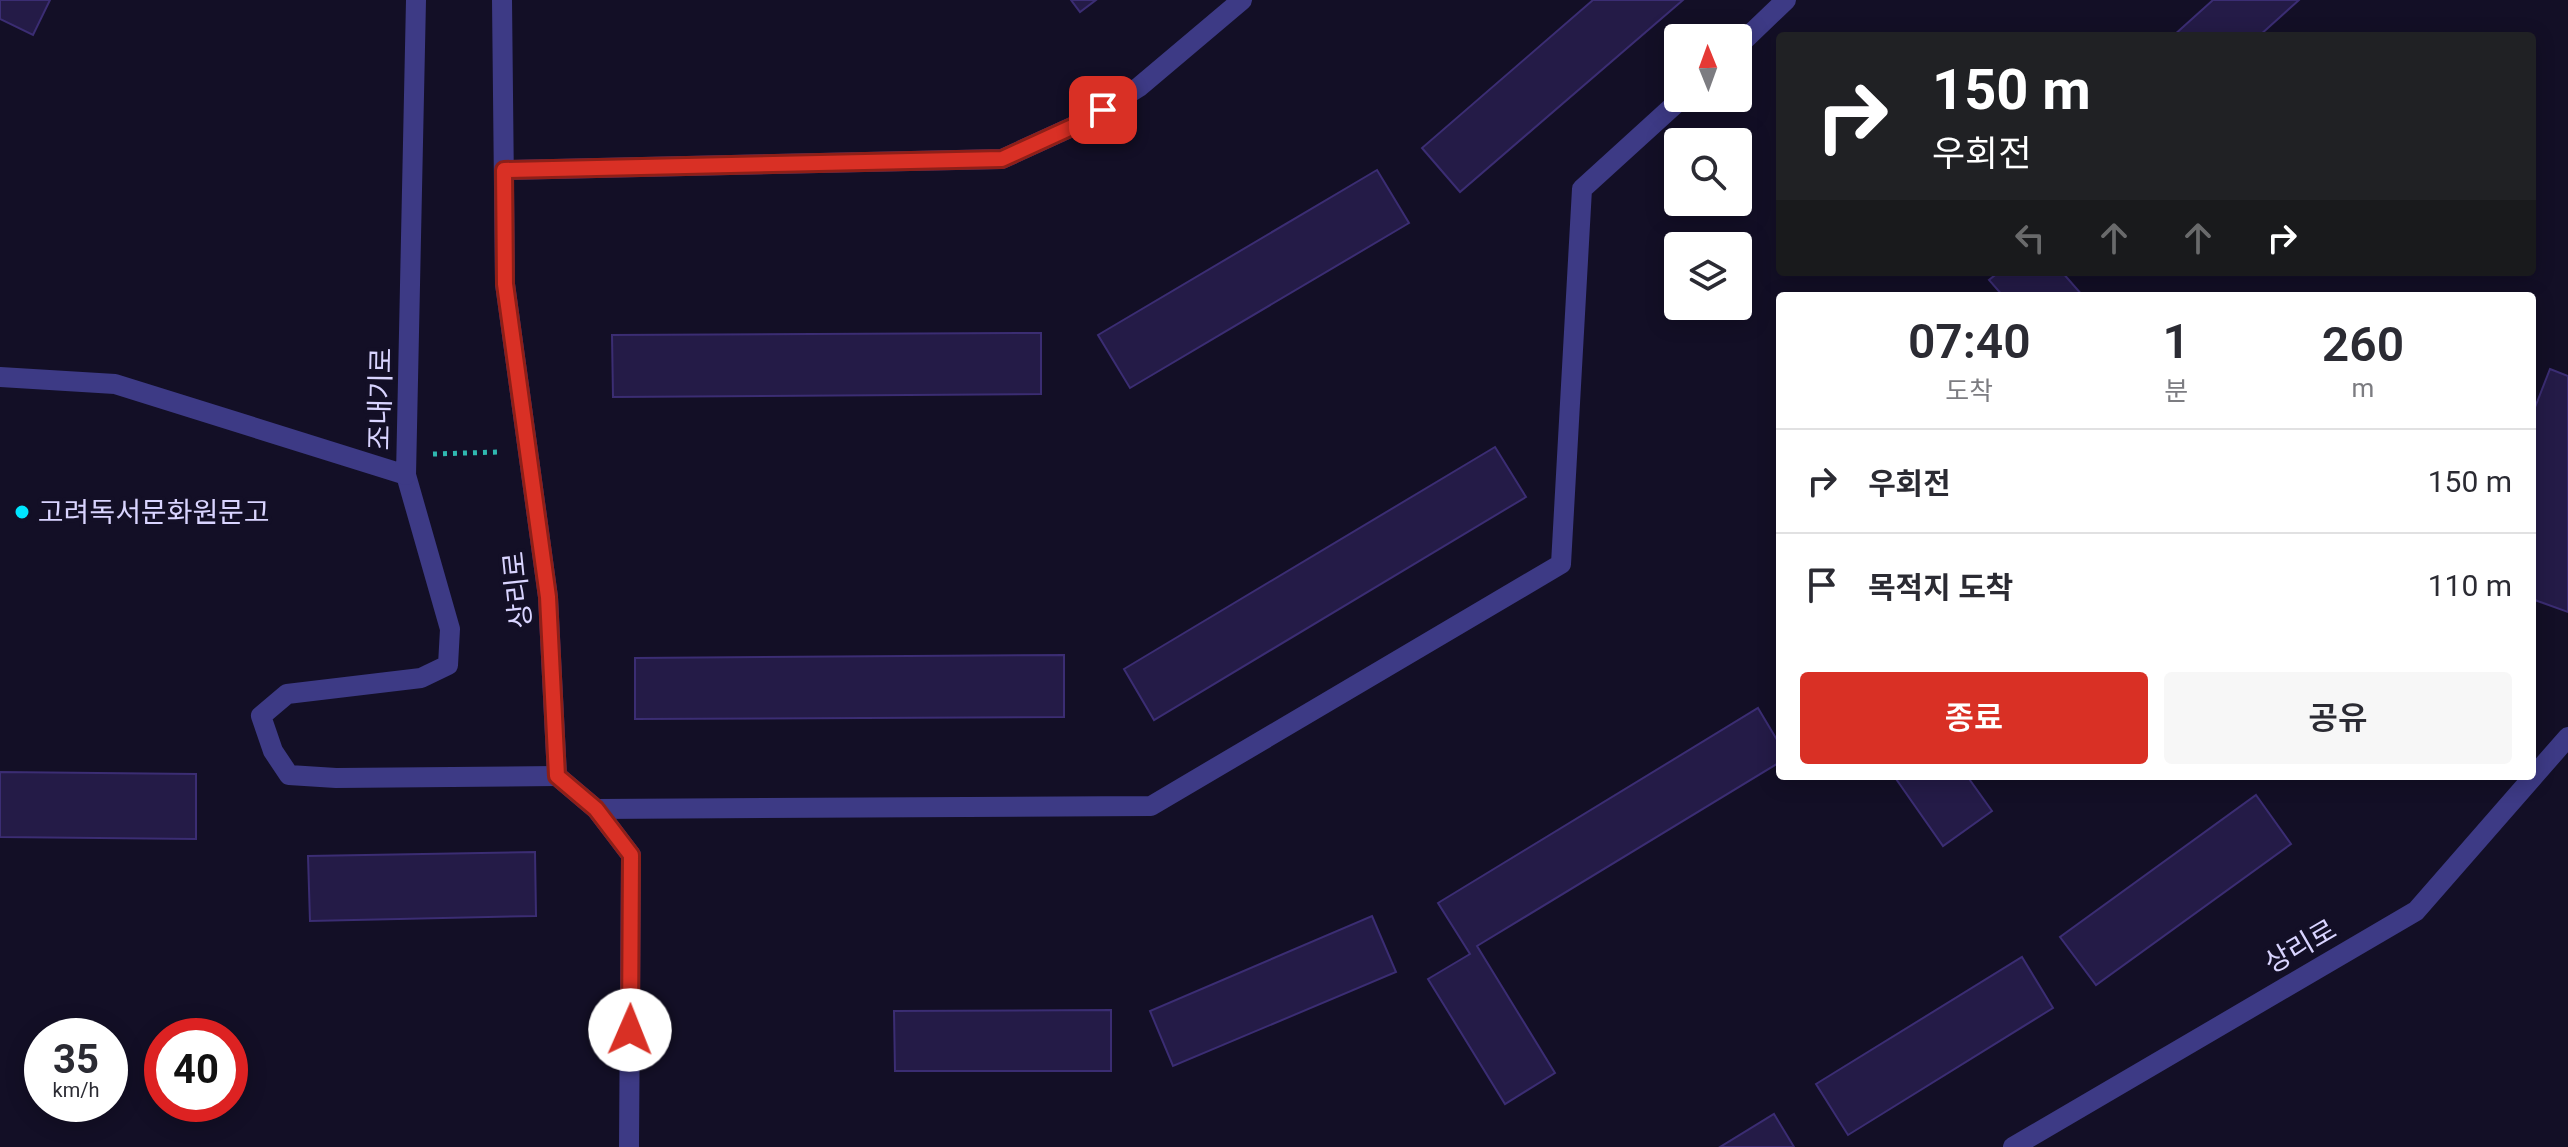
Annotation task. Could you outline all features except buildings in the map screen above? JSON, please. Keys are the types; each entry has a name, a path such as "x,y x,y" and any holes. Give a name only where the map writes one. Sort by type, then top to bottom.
{"street":[{"name":"조내기로","path":"0,377 115,384 407,465 416,0"},
{"name":"상리로","path":"502,0 505,284 548,597 557,776"},
{"path":"504,170 1002,159 1085,121 1139,87 1242,0"},
{"path":"1752,33 1786,0"},
{"path":"596,809 1151,806 1561,564 1582,189 1667,112"},
{"path":"407,465 450,629 448,665 421,678 287,694 261,716 273,751 289,775 336,778 557,776 596,809 631,855 629,1147"},
{"name":"상리로","path":"2536,774 2568,737"},
{"name":"상리로","path":"2013,1147 2416,911 2530,780"}],"path":[{"path":"407,465 528,451"}],"place":[{"name":"고려독서문화원문고","path":"22,512"}],"route":[{"path":"630,1030 631,855 596,809 557,776 548,597 505,284 504,170 1002,159 1103,110"}]}
